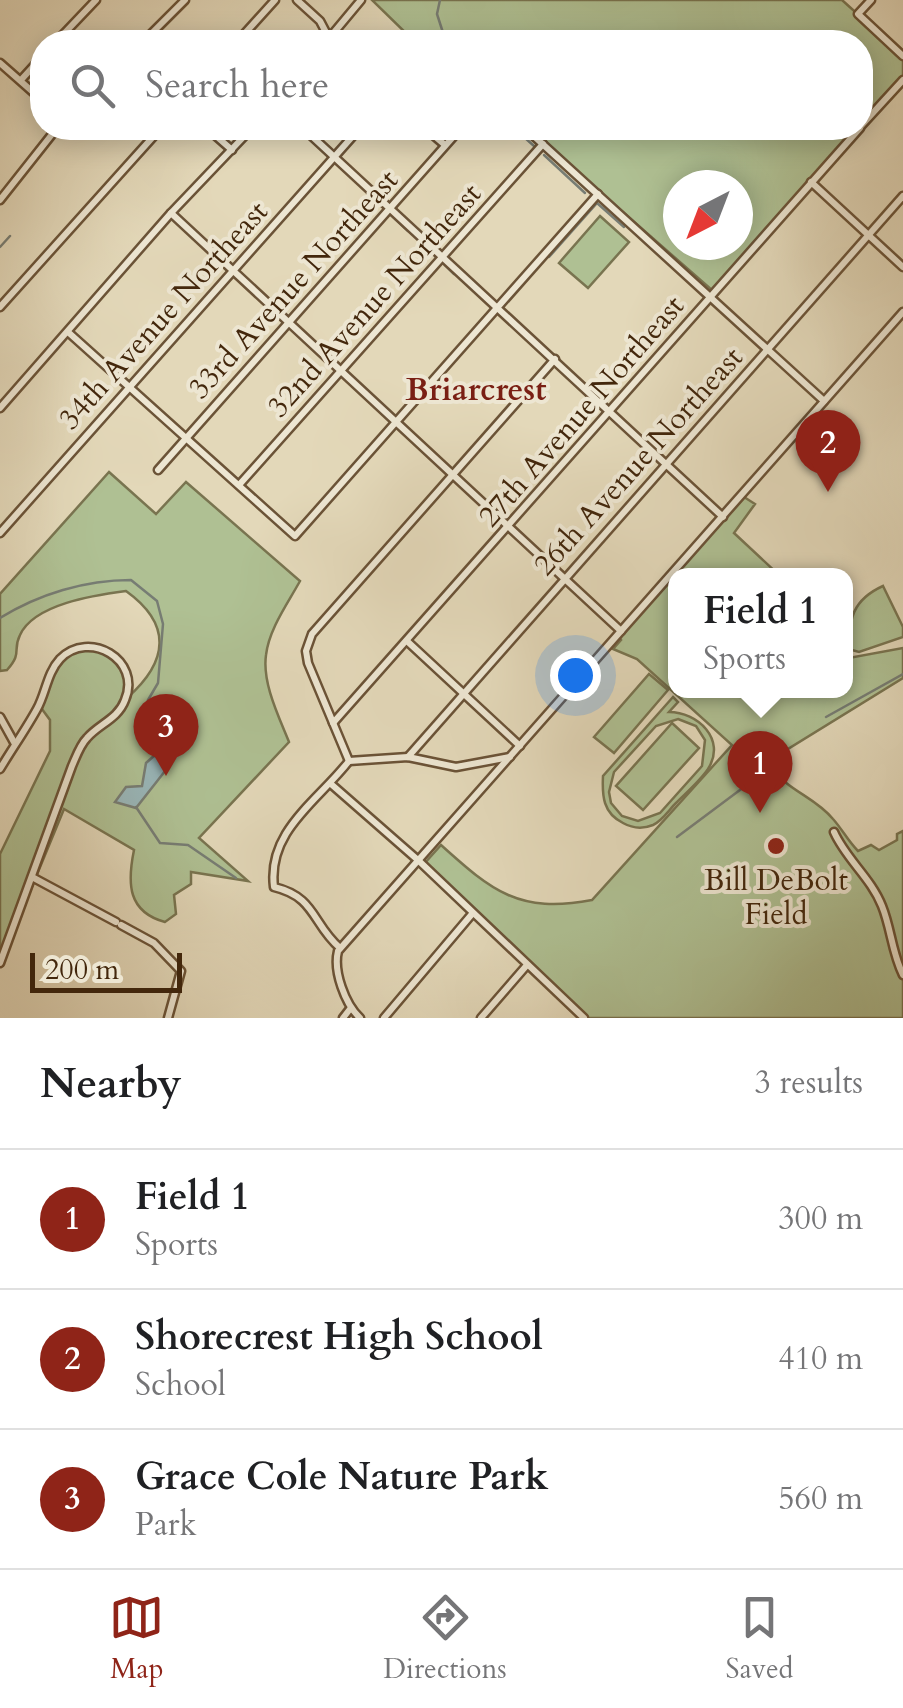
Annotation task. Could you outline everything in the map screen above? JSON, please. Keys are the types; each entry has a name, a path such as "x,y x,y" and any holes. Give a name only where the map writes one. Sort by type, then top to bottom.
{"street":[{"path":"67,30 96,0"},
{"path":"155,30 184,0"},
{"path":"247,30 275,0"},
{"path":"297,0 320,21 324,30"},
{"path":"338,30 361,0"},
{"path":"871,0 858,14 903,56"},
{"path":"0,62 30,89"},
{"path":"21,80 30,70"},
{"name":"27th Avenue Northeast","path":"873,113 903,80"},
{"path":"0,200 48,140"},
{"path":"0,307 150,140"},
{"path":"221,140 232,150"},
{"path":"0,408 171,213 241,140"},
{"path":"316,140 723,517"},
{"name":"34th Avenue Northeast","path":"0,532 349,140"},
{"path":"439,140 445,146"},
{"name":"33rd Avenue Northeast","path":"158,470 450,140"},
{"path":"538,140 824,401"},
{"name":"27th Avenue Northeast","path":"334,723 848,140"},
{"name":"32nd Avenue Northeast","path":"239,485 542,144"},
{"path":"811,182 903,267"},
{"path":"68,332 295,536 598,194"},
{"name":"26th Avenue Northeast","path":"408,757 903,196"},
{"path":"171,213 621,630"},
{"path":"677,568 903,312"},
{"path":"349,761 308,664 306,651 312,634 555,359"},
{"path":"338,952 668,578"},
{"path":"408,642 520,746"},
{"path":"0,769 40,705 52,671 62,657 77,648 112,652 124,664 130,681 126,699 108,722 87,737 72,766 0,963"},
{"path":"0,716 15,744"},
{"path":"360,1018 350,1009 338,952 305,901 274,888 274,858 281,840 349,761 408,757 456,767 510,758"},
{"path":"331,784 419,861 574,1014 584,1018"},
{"path":"834,832 883,908 903,975"},
{"path":"32,877 154,944 181,971 168,1018"},
{"path":"384,1018 472,914"},
{"path":"482,1018 526,965"},
{"path":"343,1018 350,1009"}],"green space":[{"path":"372,0 842,0 903,55 903,80 873,113 873,30 403,30"},
{"path":"541,140 849,140 753,247 753,170 663,170 663,247"},
{"path":"600,216 629,242 588,288 559,263"},
{"path":"678,260 741,260 713,291"},
{"path":"109,472 156,514 186,482 300,581 275,626 265,666 276,711 289,742 199,838 248,881 191,872 191,884 174,895 176,914 165,922 144,911 133,895 134,850 64,809 0,964 0,854 50,751 50,720 39,705 52,673 68,654 79,650 106,655 124,664 127,698 141,684 157,657 158,630 151,616 126,591 67,603 38,616 20,635 12,664 0,671 0,594"},
{"path":"744,497 755,504 734,533 772,568 679,568"},
{"path":"668,580 668,687 637,659 613,649 621,640 617,635"},
{"path":"883,586 903,627 903,637 859,652 853,650 853,616 873,591"},
{"path":"903,648 903,678 767,762 783,780 825,811 858,851 871,845 879,850 897,840 897,834 903,831 903,1018 584,1018 424,864 441,845 476,875 508,895 545,904 592,900 732,745 680,698 853,698 853,657"},
{"path":"649,674 668,690 614,753 594,737"},
{"path":"672,698 678,702 669,712 690,717 706,729 714,747 708,769 653,825 630,826 616,819 604,797 603,776","holes":["678,719 696,726 705,740 702,766 660,813 638,821 622,816 611,803 609,792 614,772 656,726"]},
{"path":"672,723 699,748 643,810 616,786"}],"water":[{"path":"155,755 169,766 136,808 115,802 126,787 142,786 146,763"}],"waterway":[{"path":"440,0 437,14 442,30"},
{"path":"527,140 534,146"},
{"path":"544,155 585,193"},
{"path":"371,196 382,206"},
{"path":"549,257 597,203 624,227"},
{"path":"391,215 408,231"},
{"path":"0,247 10,236"},
{"path":"426,247 437,258"},
{"path":"445,265 454,274"},
{"path":"460,279 469,286"},
{"path":"475,292 492,308 476,326"},
{"path":"0,618 63,590 114,581 131,580 157,601 163,624 158,683 143,719 155,756"},
{"path":"826,717 903,674"},
{"path":"677,837 752,781"},
{"path":"136,807 160,843 188,845 236,878"}],"place":[{"name":"Shorecrest High School","path":"828,492"},
{"name":"Grace Cole Nature Park","path":"166,776"},
{"name":"Field 1","path":"760,813"},
{"name":"Bill DeBolt Field","path":"776,846"}],"district":[{"name":"Briarcrest","path":"476,389"}]}
